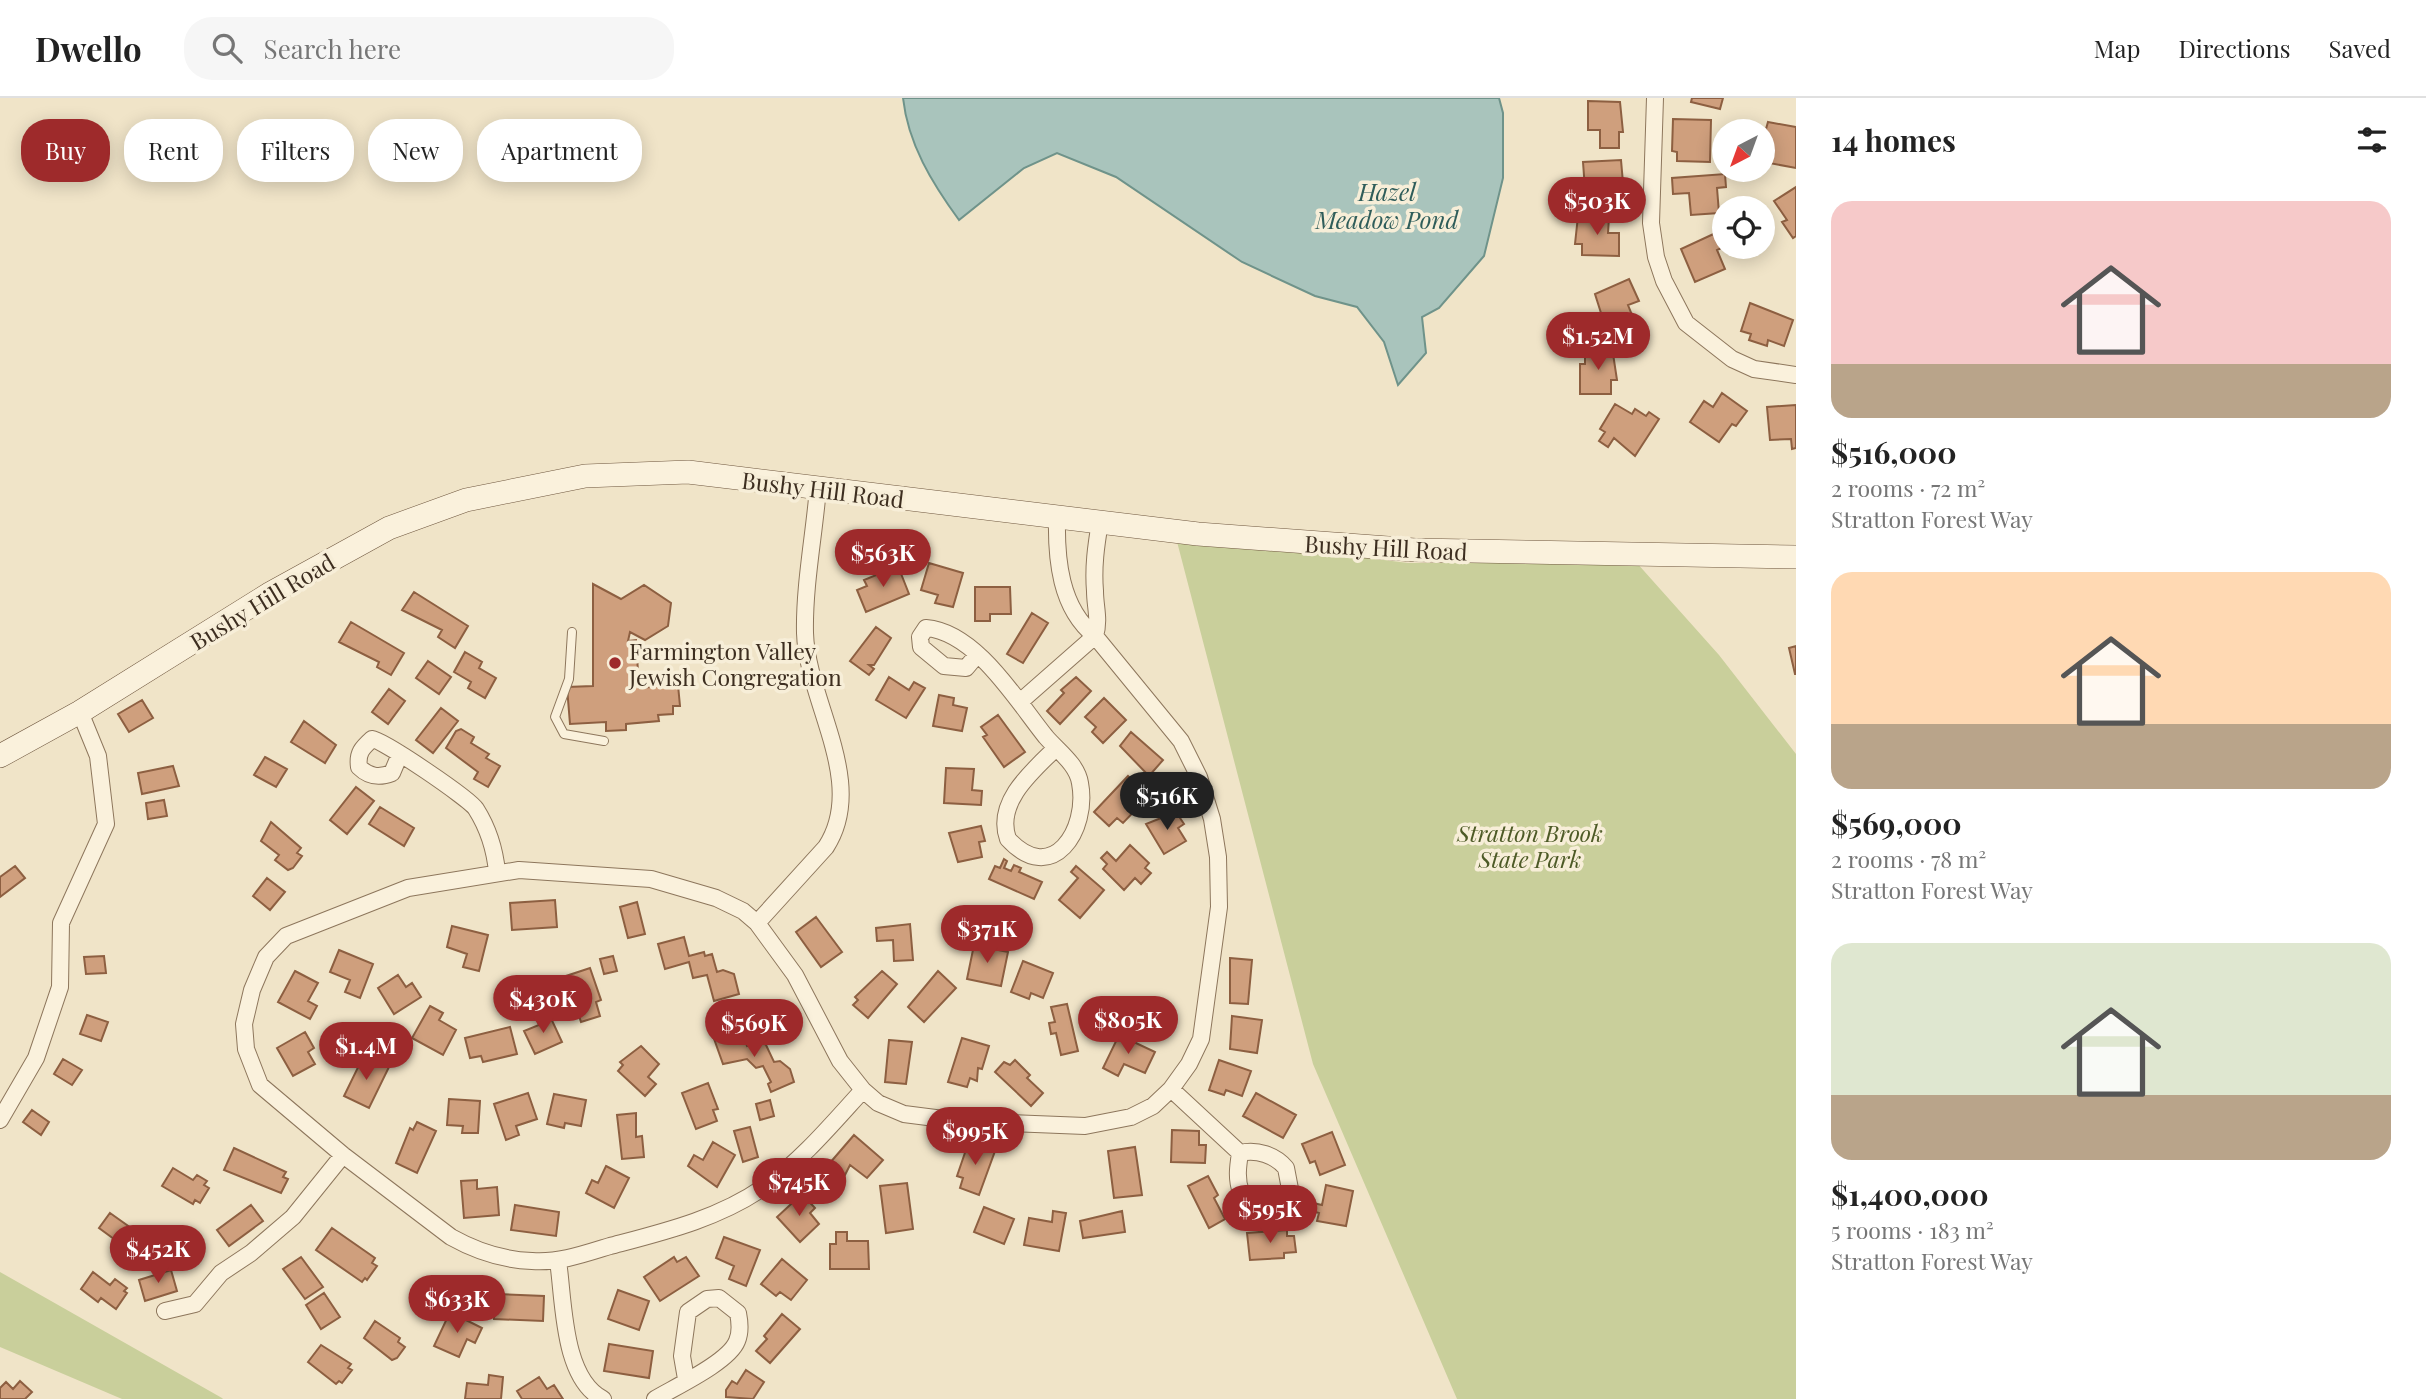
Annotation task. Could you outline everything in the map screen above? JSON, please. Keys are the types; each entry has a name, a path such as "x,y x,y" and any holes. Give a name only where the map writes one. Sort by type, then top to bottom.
{"main road":[{"name":"Bushy Hill Road","path":"0,756 80,712 318,567 389,528 466,500 585,476 688,472 1198,534 1415,551 1796,557"}],"street":[{"path":"1654,98 1651,223 1656,257 1664,281 1685,323 1732,359 1754,369 1796,375"},
{"path":"757,923 826,847 834,833 840,806 839,777 805,634 818,488"},
{"path":"863,1090 797,1159 739,1203 673,1229 558,1261 531,1261 476,1250 451,1237 343,1154 260,1085 246,1049 244,1024 252,990 266,957 286,936 408,888 519,870 651,879 716,898 743,911 757,923 795,975 841,1060 863,1090 878,1103 904,1114 959,1121 1063,1126 1085,1126 1131,1117 1153,1106 1171,1089 1189,1064 1201,1039 1219,907 1214,832 1199,776 1181,741 1096,636 1079,623 1069,603 1056,543 1057,517"},
{"path":"1021,701 1096,636 1099,622 1094,556 1100,523"},
{"path":"977,655 1021,701 1076,770 1080,783 1081,818 1075,835 1065,848 1045,857 1029,854 1008,839 1003,815 1011,798 1056,748"},
{"path":"0,1120 36,1058 60,987 61,923 106,824 97,756 80,712"},
{"path":"400,754 475,807 495,854 497,872"},
{"path":"1171,1089 1227,1138 1240,1153"},
{"path":"165,1311 195,1304 221,1273 251,1253 293,1217 343,1154"},
{"path":"558,1261 568,1344 587,1385 603,1399"},
{"path":"655,1399 711,1366 737,1343 740,1327 738,1314 719,1298 707,1299 688,1312 682,1347 686,1380"}],"lane":[{"path":"572,632 569,679 555,717 564,734 604,741"}],"green space":[{"name":"Stratton Brook State Park","path":"1175,534 1408,563 1474,563 1545,557 1636,562 1719,655 1796,754 1796,1399 1457,1399 1313,1064"},
{"path":"0,1272 223,1399 122,1399 0,1347"}],"water":[{"name":"Hazel Meadow Pond","path":"903,98 1499,98 1503,113 1503,178 1484,256 1439,308 1422,317 1426,353 1398,385 1384,342 1357,307 1315,296 1242,262 1116,177 1057,153 1024,168 959,220 940,192 916,147"}],"building":[{"path":"1692,98 1723,98 1720,109 1691,102"},
{"path":"1588,101 1620,102 1623,132 1619,132 1619,148 1600,148 1600,130 1588,130"},
{"path":"1673,119 1711,120 1710,162 1677,161 1677,152 1672,151"},
{"path":"1775,123 1796,127 1796,168 1775,164"},
{"path":"1621,160 1623,183 1618,183 1616,201 1586,203 1583,162"},
{"path":"1712,175 1712,182 1726,182 1726,187 1717,188 1718,196 1712,196 1712,214 1691,215 1689,193 1673,194 1672,178"},
{"path":"1796,187 1796,236 1793,238 1782,222 1787,220 1775,200"},
{"path":"1578,216 1609,217 1608,233 1619,233 1619,256 1582,255 1582,244 1575,244"},
{"path":"1712,235 1712,259 1721,259 1725,269 1695,282 1681,249"},
{"path":"1629,279 1639,301 1628,305 1634,320 1607,332 1595,294"},
{"path":"1750,303 1793,320 1784,346 1768,340 1767,346 1749,340 1751,334 1741,331"},
{"path":"1593,347 1612,347 1617,380 1611,380 1611,394 1580,394 1580,364 1585,364 1585,353 1593,353"},
{"path":"1722,393 1747,411 1736,426 1732,424 1719,442 1690,422 1704,401 1713,407"},
{"path":"1615,404 1632,414 1635,409 1646,416 1649,412 1659,419 1635,456 1614,438 1608,447 1599,441 1605,432 1600,429"},
{"path":"1796,405 1796,448 1792,449 1791,439 1770,440 1767,407"},
{"path":"929,563 963,573 953,607 935,603 938,595 921,590"},
{"path":"898,566 909,594 866,612 857,590 867,586 864,580"},
{"name":"Farmington Valley Jewish Congregation","path":"593,584 621,599 644,585 671,603 668,626 645,640 630,632 628,641 636,640 639,688 678,685 680,706 673,706 673,714 658,715 659,721 626,724 626,730 606,731 606,722 570,724 567,687 593,686"},
{"path":"975,587 1010,587 1011,614 990,614 990,621 975,621"},
{"path":"414,592 468,626 455,648 438,637 442,630 402,610"},
{"path":"1032,613 1048,623 1023,663 1007,654"},
{"path":"351,622 404,653 391,675 377,667 379,662 339,642"},
{"path":"876,627 891,638 874,665 869,665 874,669 869,675 850,661"},
{"path":"1796,646 1796,674 1795,674 1789,648"},
{"path":"465,652 482,662 479,668 496,678 485,698 468,688 471,682 454,672"},
{"path":"428,661 451,677 439,694 416,678"},
{"path":"889,677 909,690 914,682 925,688 906,718 876,700"},
{"path":"1076,677 1091,691 1060,724 1047,711 1064,693 1061,690"},
{"path":"389,689 405,701 388,724 372,712"},
{"path":"939,695 954,698 953,705 967,708 962,731 933,726"},
{"path":"1104,698 1126,720 1103,743 1092,732 1096,727 1085,717"},
{"path":"142,700 153,718 129,732 118,714"},
{"path":"441,708 458,721 433,753 416,740"},
{"path":"998,715 1025,752 1004,767 983,737 987,735 981,727"},
{"path":"304,721 336,745 325,763 291,742"},
{"path":"461,729 474,737 471,743 489,754 486,758 500,766 488,787 474,779 478,772 446,748 456,731"},
{"path":"1131,732 1163,760 1149,776 1120,746"},
{"path":"265,757 287,769 276,787 254,775"},
{"path":"173,766 179,786 142,794 138,773"},
{"path":"946,768 974,769 972,790 982,791 981,805 944,803"},
{"path":"1128,776 1149,796 1123,823 1117,818 1109,826 1094,812"},
{"path":"356,787 374,801 347,834 330,820"},
{"path":"164,800 167,816 148,819 146,803"},
{"path":"380,807 414,828 404,846 369,824"},
{"path":"1176,812 1184,824 1178,828 1186,841 1164,854 1146,824"},
{"path":"271,822 301,848 297,853 302,856 293,868 288,870 275,860 279,855 261,841"},
{"path":"981,826 985,841 979,842 982,857 958,862 949,833"},
{"path":"1130,845 1149,863 1145,868 1151,873 1141,884 1135,878 1124,890 1103,869 1107,864 1101,858 1107,852 1116,861"},
{"path":"1004,859 1007,861 1004,868 1011,871 1014,865 1021,868 1019,872 1042,882 1034,899 989,879 995,866 1000,868"},
{"path":"15,866 25,878 0,897 0,877"},
{"path":"1076,866 1104,890 1080,918 1059,900 1078,878 1071,872"},
{"path":"267,878 285,892 270,910 253,896"},
{"path":"555,900 557,927 512,930 510,903"},
{"path":"637,902 645,934 628,938 620,907"},
{"path":"816,917 842,952 821,967 796,932"},
{"path":"910,924 913,960 894,961 893,940 877,941 876,928"},
{"path":"452,926 488,935 479,971 463,967 467,954 447,947"},
{"path":"684,937 689,956 704,952 705,956 712,954 717,972 723,970 734,974 739,994 714,1001 707,975 693,978 689,962 665,969 658,944"},
{"path":"974,945 1008,952 1001,986 967,979"},
{"path":"339,950 373,964 360,998 345,992 350,980 330,972"},
{"path":"104,956 106,973 86,974 84,957"},
{"path":"613,956 617,971 604,974 600,959"},
{"path":"1230,958 1252,960 1248,1004 1230,1003"},
{"path":"1023,961 1053,973 1043,998 1031,993 1029,999 1011,992"},
{"path":"590,968 601,1000 596,1002 600,1016 581,1022 566,976"},
{"path":"295,971 318,983 308,1001 317,1006 310,1019 278,1002"},
{"path":"882,971 897,984 868,1018 853,1005 858,1000 855,997"},
{"path":"938,971 956,988 924,1022 908,1007"},
{"path":"398,975 406,987 412,983 421,997 394,1014 378,988"},
{"path":"1067,1004 1078,1051 1061,1055 1056,1033 1051,1034 1049,1023 1055,1022 1051,1007"},
{"path":"430,1006 443,1013 439,1020 456,1030 443,1055 412,1038"},
{"path":"549,1014 562,1042 535,1054 524,1031 539,1025 537,1020"},
{"path":"87,1015 108,1022 101,1041 80,1034"},
{"path":"1232,1016 1262,1020 1257,1053 1230,1049"},
{"path":"510,1027 517,1054 483,1062 481,1056 470,1058 465,1038"},
{"path":"729,1031 731,1037 741,1042 745,1040 747,1046 761,1042 766,1045 774,1062 780,1061 790,1069 794,1082 771,1092 768,1084 771,1082 763,1066 756,1068 747,1059 723,1064 713,1036"},
{"path":"305,1032 314,1048 308,1052 315,1064 293,1076 277,1048"},
{"path":"1119,1035 1155,1052 1145,1073 1124,1064 1118,1076 1103,1068"},
{"path":"962,1038 989,1046 982,1069 978,1068 977,1081 970,1078 967,1087 948,1082"},
{"path":"889,1040 912,1042 906,1084 885,1082"},
{"path":"641,1046 659,1064 648,1077 656,1084 645,1096 618,1071 623,1065 620,1062"},
{"path":"364,1055 389,1067 369,1108 344,1096"},
{"path":"63,1059 82,1070 72,1085 54,1074"},
{"path":"1015,1060 1030,1075 1027,1078 1043,1093 1031,1106 995,1072 1004,1062 1010,1065"},
{"path":"1219,1060 1251,1071 1242,1096 1226,1090 1224,1095 1209,1090"},
{"path":"708,1083 718,1109 713,1110 717,1121 696,1129 682,1093"},
{"path":"528,1093 537,1119 516,1126 519,1135 506,1140 494,1104"},
{"path":"1256,1093 1296,1115 1283,1138 1243,1116"},
{"path":"554,1094 586,1100 581,1126 565,1123 564,1128 547,1124"},
{"path":"449,1099 480,1101 478,1133 462,1133 463,1126 447,1125"},
{"path":"770,1100 774,1116 760,1120 756,1104"},
{"path":"32,1110 49,1122 41,1135 23,1122"},
{"path":"636,1113 636,1137 642,1136 644,1157 622,1159 617,1115"},
{"path":"417,1122 436,1131 417,1173 396,1163 410,1128 413,1130"},
{"path":"750,1127 758,1157 743,1162 734,1131"},
{"path":"1172,1130 1199,1131 1199,1145 1206,1145 1205,1163 1171,1162"},
{"path":"1332,1132 1345,1165 1320,1175 1315,1161 1310,1163 1302,1144"},
{"path":"854,1135 883,1160 867,1178 850,1165 844,1177 829,1164"},
{"path":"969,1141 995,1151 979,1195 960,1188 963,1178 957,1176"},
{"path":"713,1142 735,1155 717,1187 688,1166 694,1155 703,1160"},
{"path":"1135,1147 1142,1195 1114,1198 1108,1151"},
{"path":"234,1148 286,1172 283,1177 288,1179 281,1193 224,1170"},
{"path":"606,1166 629,1178 614,1208 586,1193 592,1180 598,1183"},
{"path":"173,1168 193,1180 197,1175 207,1181 204,1185 209,1188 200,1203 195,1200 193,1204 162,1186"},
{"path":"1208,1176 1218,1195 1214,1198 1225,1219 1209,1228 1188,1186"},
{"path":"477,1180 477,1189 497,1187 499,1215 464,1218 461,1181"},
{"path":"907,1183 913,1229 886,1233 880,1186"},
{"path":"1326,1185 1353,1191 1346,1226 1317,1221 1319,1213 1311,1211 1313,1203 1322,1205"},
{"path":"802,1194 815,1208 810,1213 819,1224 800,1242 777,1217"},
{"path":"251,1205 263,1221 229,1246 217,1230"},
{"path":"515,1205 559,1212 556,1236 511,1230"},
{"path":"984,1207 1014,1219 1004,1244 974,1232"},
{"path":"1053,1211 1066,1213 1059,1251 1024,1245 1029,1218 1052,1222"},
{"path":"1122,1211 1125,1232 1083,1238 1080,1221"},
{"path":"110,1213 141,1235 145,1229 162,1241 158,1246 163,1250 154,1263 148,1264 99,1228"},
{"path":"332,1228 375,1258 372,1263 377,1266 367,1280 365,1278 362,1282 316,1250"},
{"path":"1287,1230 1287,1236 1294,1236 1296,1252 1284,1253 1284,1258 1250,1260 1247,1233"},
{"path":"836,1232 847,1232 847,1241 868,1241 869,1269 830,1269 830,1244 836,1244"},
{"path":"724,1237 760,1250 746,1286 729,1279 734,1266 716,1258"},
{"path":"301,1257 323,1287 305,1299 283,1269"},
{"path":"674,1257 677,1262 686,1257 699,1276 660,1301 644,1277"},
{"path":"782,1259 807,1280 791,1300 780,1292 776,1296 761,1284"},
{"path":"171,1270 177,1291 145,1301 139,1280"},
{"path":"93,1272 110,1285 115,1279 127,1288 124,1291 127,1293 116,1309 101,1298 98,1302 81,1289"},
{"path":"618,1290 649,1301 639,1330 608,1319"},
{"path":"324,1293 340,1317 321,1329 306,1305"},
{"path":"495,1294 544,1296 543,1321 494,1319"},
{"path":"450,1312 482,1328 475,1343 467,1339 459,1357 434,1346"},
{"path":"782,1314 800,1329 770,1363 756,1351 767,1339 764,1336"},
{"path":"375,1321 400,1338 398,1342 405,1347 397,1358 392,1360 364,1338"},
{"path":"609,1344 653,1351 649,1378 604,1371"},
{"path":"321,1345 351,1364 348,1368 352,1370 342,1383 339,1381 336,1384 308,1362"},
{"path":"746,1370 764,1382 753,1399 726,1397 726,1390 732,1381 737,1384"},
{"path":"489,1375 503,1377 501,1399 465,1399 467,1383 488,1385"},
{"path":"539,1377 547,1389 554,1385 563,1399 522,1399 517,1391"},
{"path":"20,1381 32,1392 25,1399 0,1399 0,1388 6,1382 13,1389"}],"place":[{"name":"Farmington Valley Jewish Congregation","path":"615,663"}]}
